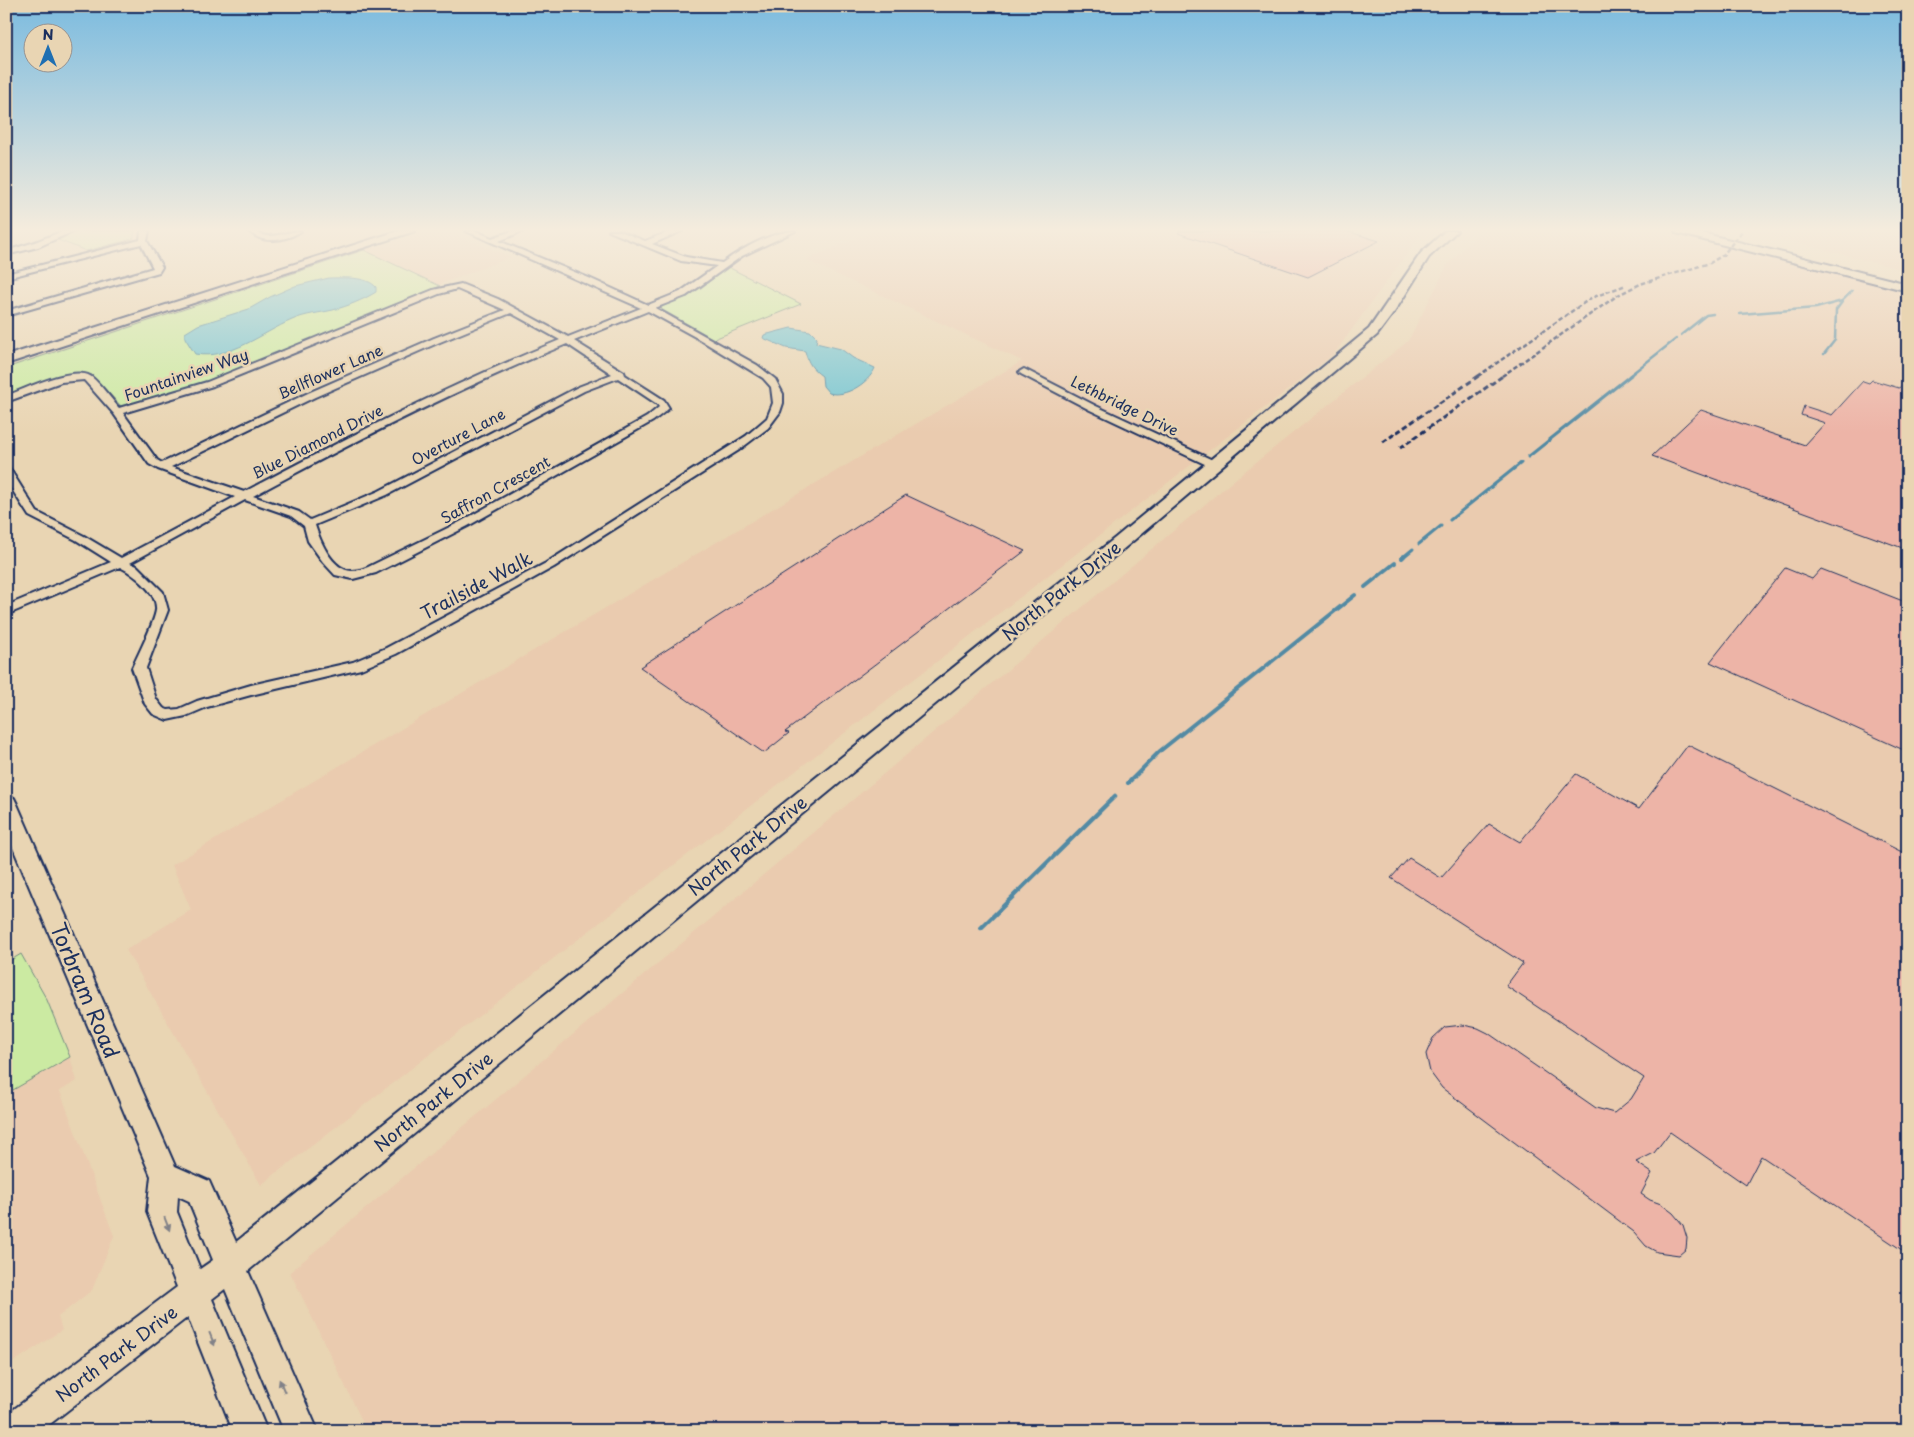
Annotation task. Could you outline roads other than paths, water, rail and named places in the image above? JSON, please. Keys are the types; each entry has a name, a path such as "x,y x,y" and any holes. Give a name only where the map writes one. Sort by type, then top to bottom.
{"main road":[{"path":"6,350 172,298"},
{"path":"6,360 200,298"},
{"name":"North Park Drive","path":"13,1431 230,1266 1121,542 1373,332 1397,298"},
{"name":"Torbram Road","path":"6,804 165,1176 162,1212 250,1431"},
{"path":"165,1176 199,1191 300,1431"}],"street":[{"path":"6,314 60,298"},
{"name":"Fountainview Way","path":"117,412 210,384 423,298"},
{"name":"Fountainview Way","path":"487,298 513,310 566,340"},
{"path":"627,298 647,308"},
{"name":"Blue Diamond Drive","path":"6,611 120,563 336,447 566,340 673,298"},
{"name":"Trailside Walk","path":"120,563 133,569 159,595 162,610 139,668 150,701 158,711 167,715 181,713 202,704 251,690 356,666 391,651 550,565 735,448 759,431 773,416 778,405 778,393 770,379 709,341 647,308"},
{"name":"Bellflower Lane","path":"162,467 224,434 265,415 448,334 513,310"},
{"name":"Saffron Crescent","path":"309,524 314,541 327,560 339,572 353,575 372,570 464,524 663,410 661,402 621,374 566,340"},
{"name":"Lethbridge Drive","path":"1024,372 1093,408 1213,464"},
{"name":"Overture Lane","path":"309,524 384,492 581,389 621,374"},
{"path":"6,399 63,380 82,376 87,378 117,412 152,462 294,514 309,524"},
{"path":"6,471 33,514 80,538 120,563"}],"water":[{"path":"268,298 365,298 344,307 297,318 245,344 221,353 195,354 185,338 185,333 198,325 249,309"},
{"path":"791,328 810,331 817,338 816,343 841,349 853,358 875,368 872,374 856,388 842,393 829,393 823,386 822,376 811,365 805,351 786,348 763,338 764,335"}],"waterway":[{"path":"1740,314 1816,308 1842,301 1845,298"},
{"path":"1824,354 1835,340 1836,310 1842,302"},
{"path":"1681,335 1706,315 1713,314"},
{"path":"1629,376 1676,339"},
{"path":"1528,457 1631,375"},
{"path":"1450,520 1521,463"},
{"path":"1419,544 1441,526"},
{"path":"1404,556 1402,558 1413,549"},
{"path":"1365,587 1395,563"},
{"path":"1128,783 1160,751 1355,595"},
{"path":"981,928 1115,796"}],"railway":[{"path":"1478,376 1591,298"},
{"path":"1502,376 1614,298"},
{"path":"1383,442 1480,375"},
{"path":"1400,448 1504,375"}]}
